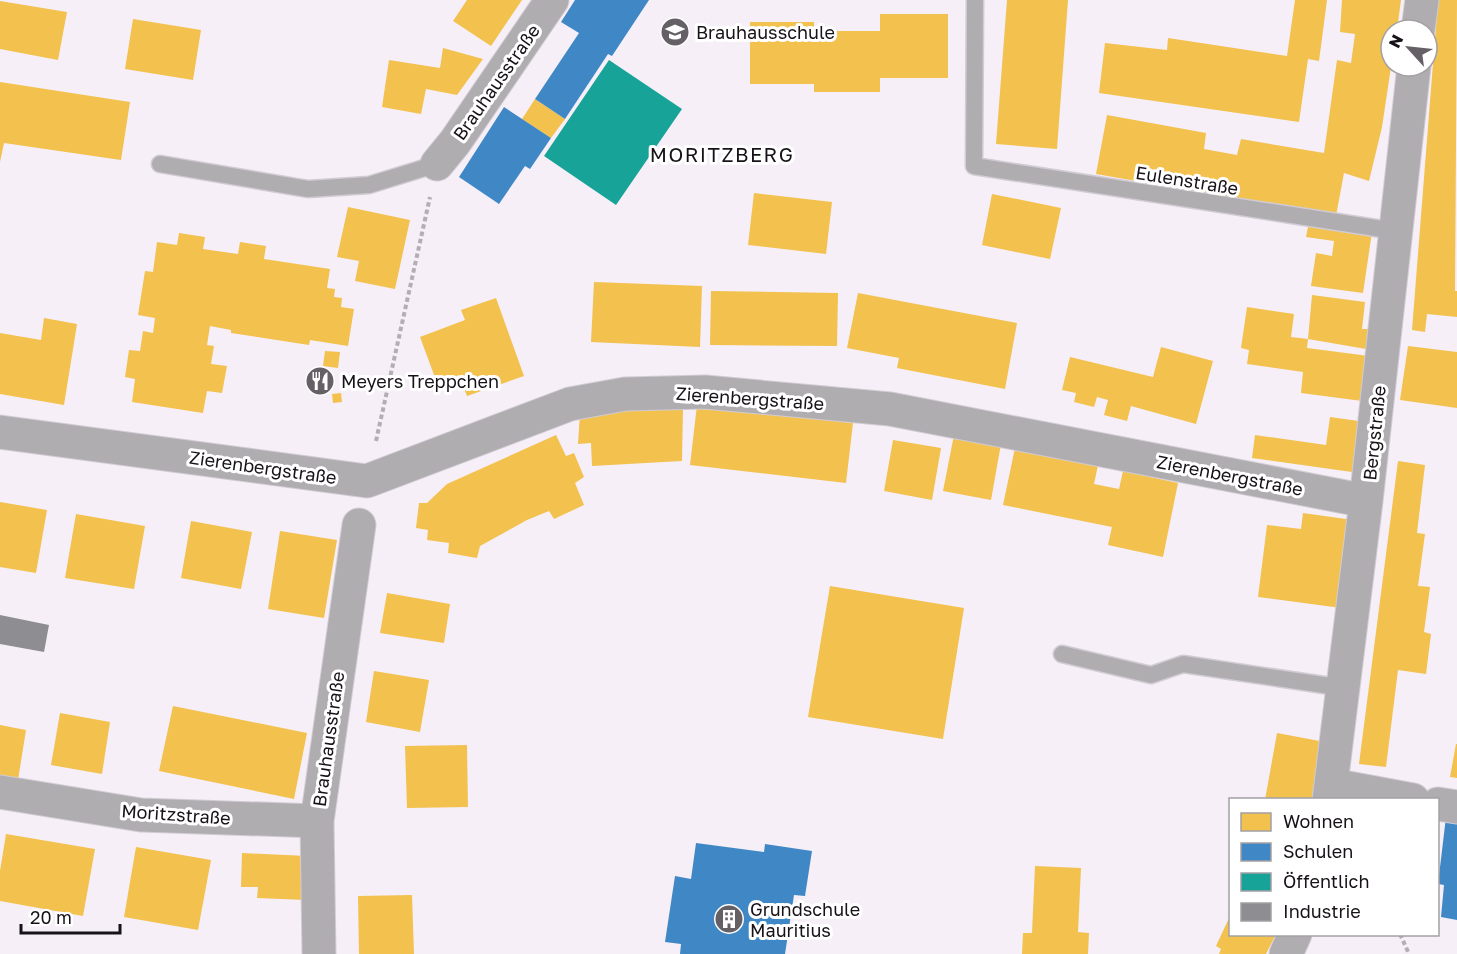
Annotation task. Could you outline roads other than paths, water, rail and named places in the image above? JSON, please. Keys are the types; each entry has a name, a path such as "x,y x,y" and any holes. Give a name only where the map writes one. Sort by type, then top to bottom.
{"street":[{"name":"Brauhausstraße","path":"437,164 455,142 552,0"},
{"path":"1420,18 1422,0"},
{"name":"Bergstraße","path":"1330,792 1366,501 1413,78"},
{"name":"Zierenbergstraße","path":"0,432 367,482 570,404 624,394 705,392 890,410 1366,501"},
{"name":"Brauhausstraße","path":"319,954 317,821 359,525"},
{"name":"Moritzstraße","path":"0,792 141,815 317,821"},
{"path":"1330,792 1392,798"},
{"path":"1439,804 1457,807"},
{"path":"1286,954 1294,936"}],"lane":[{"name":"Eulenstraße","path":"975,0 974,166 1395,231"},
{"path":"160,164 308,189 369,185 437,164"},
{"path":"1062,654 1151,675 1183,664 1344,688"}],"place":[{"name":"Brauhausschule","path":"675,32"},
{"name":"Meyers Treppchen","path":"320,381"},
{"name":"Grundschule Mauritius","path":"729,919"}],"district":[{"name":"MORITZBERG","path":"722,154"}]}
